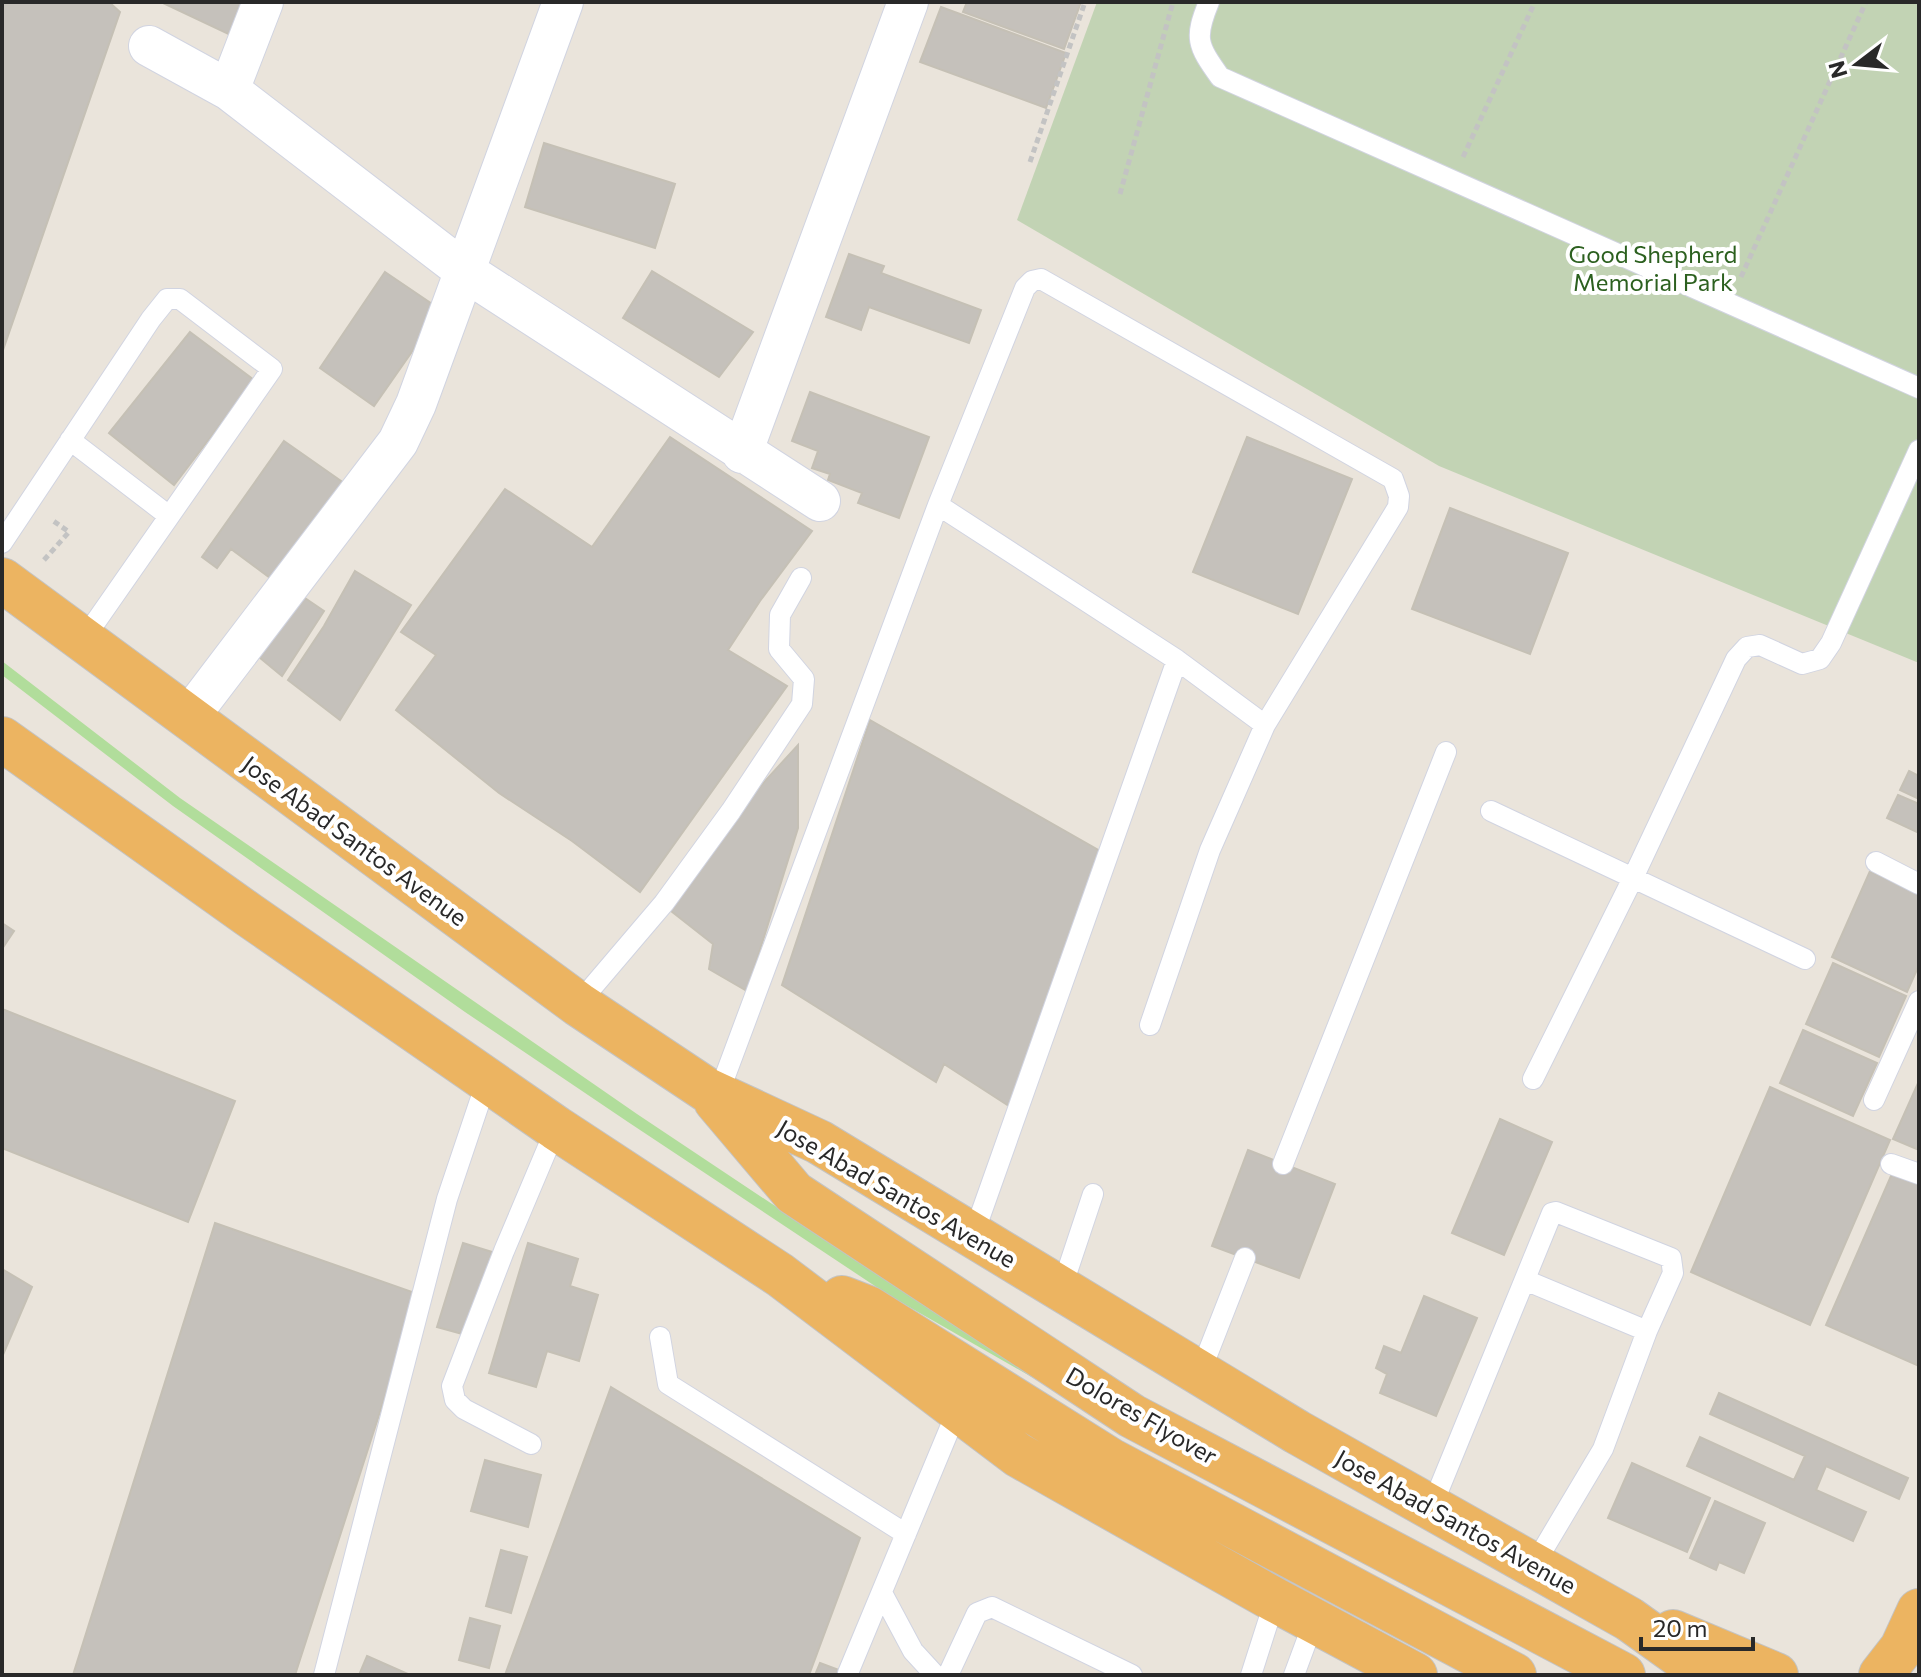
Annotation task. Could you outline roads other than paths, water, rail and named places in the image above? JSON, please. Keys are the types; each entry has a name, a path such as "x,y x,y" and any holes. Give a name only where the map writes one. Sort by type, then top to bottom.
{"highway":[{"name":"Jose Abad Santos Avenue","path":"10,586 578,1004 712,1093 819,1142 1297,1432 1629,1619 1707,1675"},
{"path":"2,739 556,1128 780,1275 1018,1455 1415,1675"},
{"name":"Dolores Flyover","path":"712,1093 794,1193 1132,1416 1623,1675"},
{"path":"780,1275 868,1308 1110,1460 1514,1675"},
{"path":"1881,1675 1902,1648 1919,1611"},
{"name":"Jose Abad Santos Avenue","path":"1629,1619 1686,1635 1776,1675"}],"street":[{"path":"229,90 263,2"},
{"path":"188,718 398,442 416,404 466,272 563,2"},
{"path":"742,453 908,2"},
{"path":"149,46 229,90 466,272 820,501"}],"lane":[{"path":"1209,2 1198,29 1203,55 1220,77 1919,388"},
{"path":"712,1093 938,505 1025,288 1032,281 1041,279 1393,479 1399,496 1398,507 1265,725 1210,850 1150,1025"},
{"path":"2,543 167,299 180,299 272,369 83,640"},
{"path":"70,440 169,516"},
{"path":"1533,1079 1632,880 1736,659 1747,647 1760,645 1802,664 1820,659 1831,643 1919,450"},
{"path":"938,505 1177,660 1265,725"},
{"path":"578,1004 664,903 731,811 802,704 804,679 779,649 780,615 801,578"},
{"path":"973,1236 1177,660"},
{"path":"1283,1164 1446,752"},
{"path":"1491,811 1805,959"},
{"path":"1876,862 1919,884"},
{"path":"1874,1100 1919,1001"},
{"path":"324,1675 447,1199 487,1080"},
{"path":"531,1444 464,1409 455,1400 452,1386 556,1128"},
{"path":"1891,1164 1919,1174"},
{"path":"1061,1290 1093,1194"},
{"path":"1432,1506 1549,1217 1556,1212 1671,1258 1673,1273 1647,1331 1603,1449 1534,1565"},
{"path":"1200,1373 1245,1258"},
{"path":"1525,1280 1647,1331"},
{"path":"660,1337 668,1384 906,1534"},
{"path":"848,1673 957,1411"},
{"path":"882,1593 913,1651 935,1675"},
{"path":"1251,1675 1275,1600"},
{"path":"948,1675 977,1613 992,1607 1132,1675"},
{"path":"1294,1675 1314,1621"}],"park label":[{"name":"Good Shepherd Memorial Park","path":"1653,267"}]}
